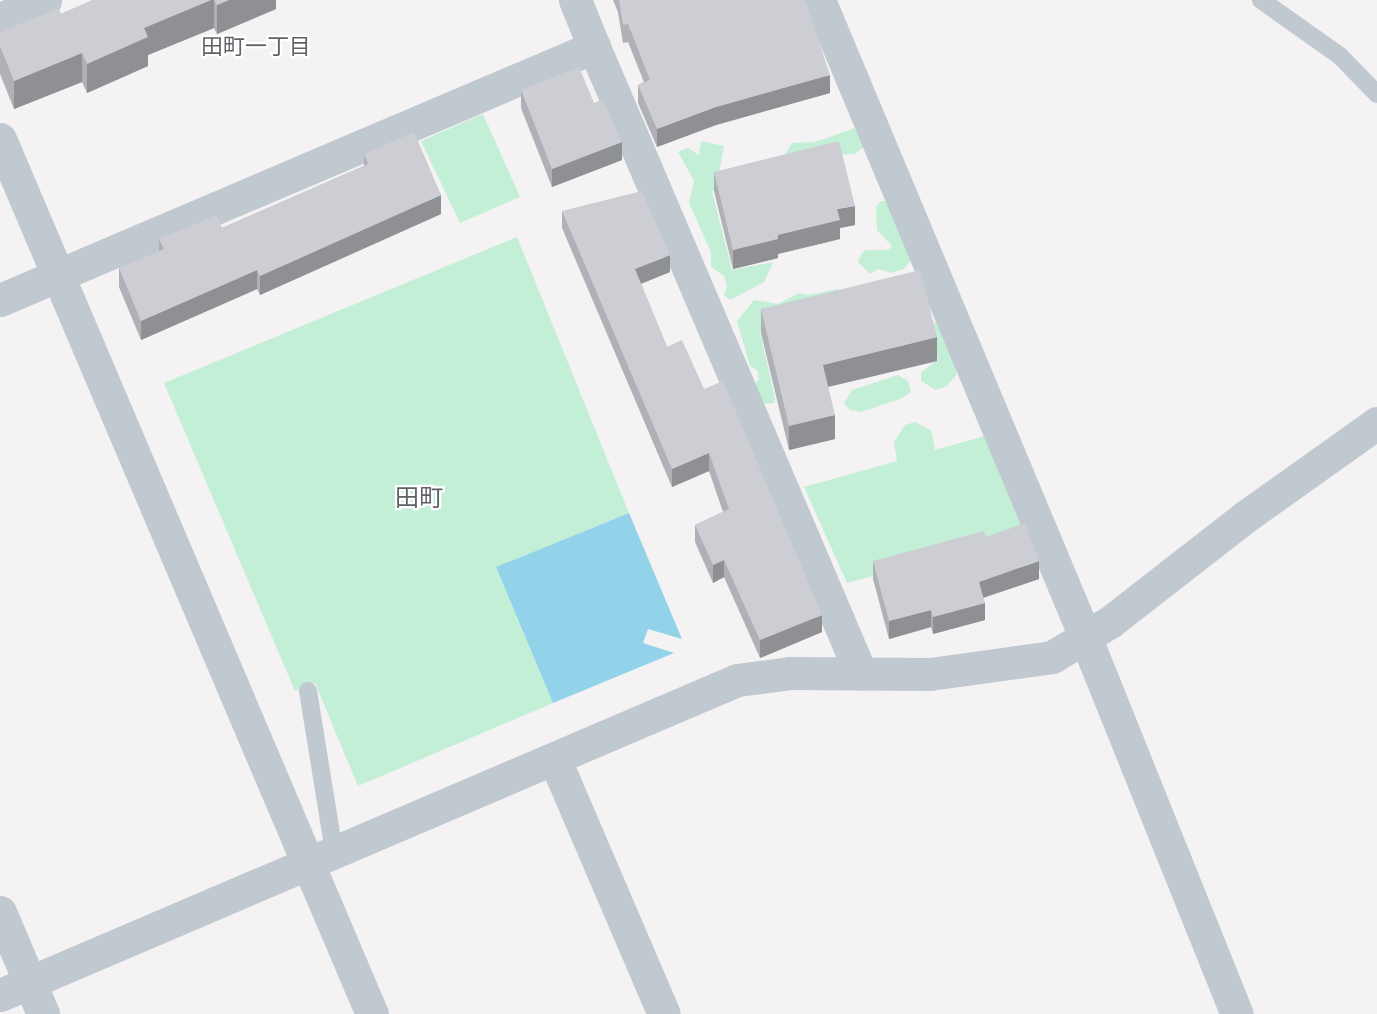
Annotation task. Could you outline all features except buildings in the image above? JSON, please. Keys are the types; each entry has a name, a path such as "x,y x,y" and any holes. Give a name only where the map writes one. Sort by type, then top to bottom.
{"street":[{"path":"0,19 45,0"},
{"path":"575,0 861,674"},
{"path":"819,0 1086,639 1237,1014"},
{"path":"0,300 594,47"},
{"path":"0,139 59,276 321,857 372,1014"},
{"path":"15,989 321,857 555,760 737,680 789,673 930,674 1052,657 1086,639 1377,423"},
{"path":"555,760 664,1014"},
{"path":"0,912 15,989 43,1014"}],"lane":[{"path":"1261,0 1340,56 1377,94"},
{"path":"308,691 321,857"}],"green space":[{"path":"483,114 520,197 460,223 421,141"},
{"path":"855,128 864,146 855,154 782,159 792,143 815,142"},
{"path":"701,141 724,146 719,173 727,186 712,191 732,270 773,262 764,282 730,300 724,295 727,287 724,276 711,267 711,252 689,203 694,181 678,152 688,148 699,155"},
{"path":"881,201 888,201 911,260 904,269 891,273 878,269 870,274 858,262 861,254 866,250 888,250 892,246 877,230 876,207"},
{"path":"517,237 629,513 496,567 553,703 358,786 315,683 295,691 164,383"},
{"path":"837,289 845,297 760,332 775,399 774,403 761,404 751,388 759,379 757,370 750,366 737,321 754,300 778,304 799,293 809,295"},
{"path":"934,322 942,326 957,366 956,375 947,386 936,390 921,381 921,372 938,360 929,324"},
{"path":"898,375 908,381 911,392 900,399 861,412 850,410 844,403 852,390"},
{"path":"915,422 931,430 935,450 985,436 1025,535 847,583 804,487 897,461 894,442 905,425"}],"water":[{"path":"629,513 682,639 648,629 643,643 674,653 553,703 496,567"}],"district":[{"name":"田町一丁目","path":"256,48"},
{"name":"田町","path":"419,499"}]}
